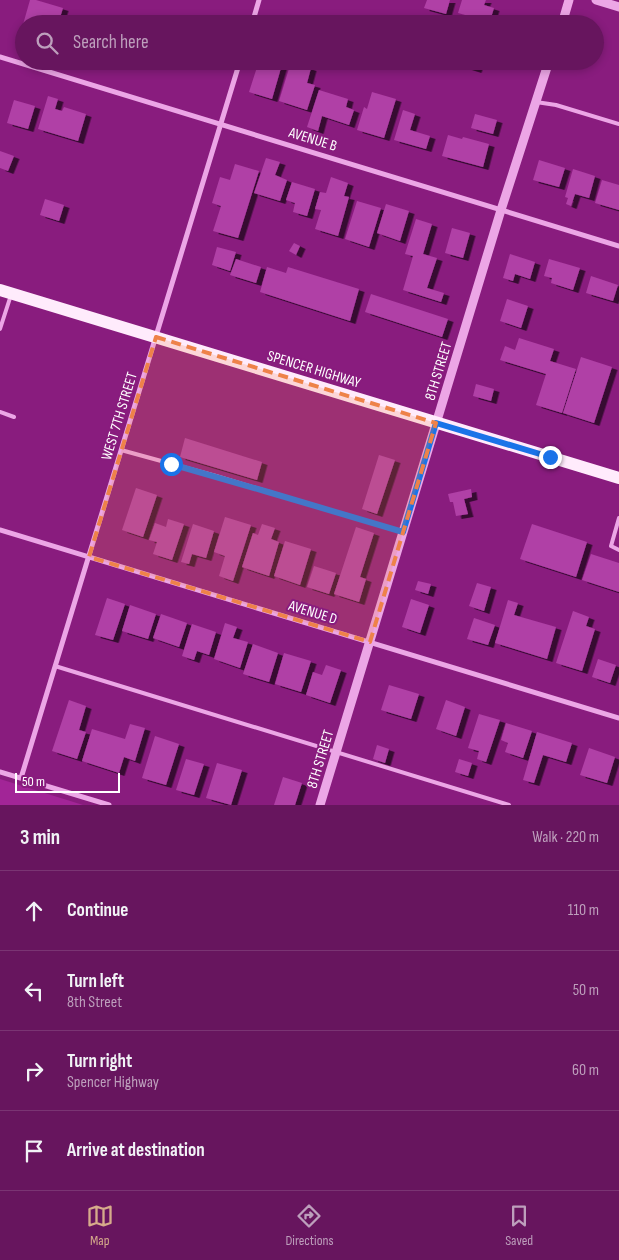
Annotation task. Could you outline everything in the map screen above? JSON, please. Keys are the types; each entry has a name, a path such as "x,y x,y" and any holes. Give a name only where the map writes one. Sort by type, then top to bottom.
{"main road":[{"name":"SPENCER HIGHWAY","path":"6,292 619,478"}],"street":[{"path":"255,15 259,0"},
{"path":"565,15 569,0"},
{"path":"596,0 619,7"},
{"name":"AVENUE B","path":"0,57 15,62"},
{"name":"AVENUE B","path":"43,70 619,246"},
{"name":"WEST 7TH STREET","path":"21,778 237,70"},
{"name":"8TH STREET","path":"320,805 501,210 546,70"},
{"name":"AVENUE D","path":"0,530 619,718"},
{"path":"0,772 109,805"}],"lane":[{"path":"536,102 556,105 619,124"},
{"path":"0,329 6,292"},
{"path":"0,412 14,417"},
{"path":"121,450 216,476 403,532"},
{"path":"619,518 611,546 619,550"},
{"path":"55,666 509,805"}],"highlighted area":[{"path":"156,337 436,423 370,642 89,557"}],"shaded area":[{"path":"0,779 83,805 0,805"}],"building":[{"path":"30,0 63,8 61,15 26,15"},
{"path":"427,0 450,0 446,14 424,8"},
{"path":"462,0 486,0 484,5 494,8 492,15 465,15 458,13"},
{"path":"256,70 280,70 272,99 249,92"},
{"path":"289,70 310,70 307,83 315,85 307,110 279,101"},
{"path":"319,90 348,99 346,107 354,110 349,125 322,116 318,131 307,127"},
{"path":"372,92 396,99 384,138 357,130 364,107 367,109"},
{"path":"48,96 58,99 55,109 62,111 64,107 86,114 78,141 38,129"},
{"path":"14,100 35,106 28,129 7,123"},
{"path":"403,110 415,114 410,130 430,136 426,149 394,140"},
{"path":"475,114 497,120 493,134 471,128"},
{"path":"448,135 489,144 483,167 442,156"},
{"path":"0,151 14,156 8,171 0,168"},
{"path":"266,158 280,162 275,175 287,180 280,201 254,193"},
{"path":"539,160 565,168 559,187 533,180"},
{"path":"235,164 259,171 238,238 213,231 221,206 212,203 220,177 230,180"},
{"path":"573,169 595,176 589,198 575,194 571,206 566,204 568,198 565,197"},
{"path":"331,177 348,183 344,196 349,197 338,236 315,229 321,210 315,209 320,192 326,193"},
{"path":"602,180 619,185 619,210 595,203"},
{"path":"292,182 315,189 307,216 293,212 295,203 286,200"},
{"path":"45,199 64,205 59,221 40,215"},
{"path":"357,201 381,208 369,247 345,239"},
{"path":"386,204 409,211 400,241 377,233"},
{"path":"416,219 432,224 423,254 437,258 427,288 444,293 441,302 403,290 413,256 405,254"},
{"path":"452,228 470,233 463,258 445,253"},
{"path":"294,243 300,246 296,255 289,251"},
{"path":"217,247 236,252 230,271 212,265"},
{"path":"510,254 535,262 530,279 515,274 513,281 503,278"},
{"path":"236,259 261,267 256,283 230,275"},
{"path":"549,259 580,268 573,290 551,283 552,278 544,276"},
{"path":"267,267 286,273 288,267 359,289 350,321 260,292"},
{"path":"591,276 618,285 613,301 586,293"},
{"path":"371,294 448,319 442,337 365,312"},
{"path":"507,299 528,306 521,328 500,321"},
{"path":"519,338 554,349 550,361 576,369 562,413 536,405 546,374 500,360 505,346 515,350"},
{"path":"581,357 612,367 594,423 563,413"},
{"path":"476,384 494,389 491,401 473,396"},
{"path":"185,438 262,462 257,480 180,457"},
{"path":"379,455 395,460 377,514 362,509"},
{"path":"136,488 157,495 143,537 122,530"},
{"path":"471,489 472,497 464,499 468,514 456,516 453,502 450,502 448,494"},
{"path":"225,517 251,525 233,581 219,576 225,556 214,552"},
{"path":"168,519 184,524 172,560 153,554 157,542 149,540 155,523 166,527"},
{"path":"193,524 214,531 206,558 192,554 189,564 181,562"},
{"path":"262,524 275,528 271,539 279,542 269,576 242,567 253,533 258,535"},
{"path":"532,524 587,542 576,577 520,559"},
{"path":"356,527 374,533 360,577 366,579 359,602 334,594"},
{"path":"285,541 311,549 300,585 274,576"},
{"path":"591,554 619,563 619,592 582,580"},
{"path":"314,566 336,573 329,594 307,587"},
{"path":"418,581 431,584 428,594 415,590"},
{"path":"477,583 491,587 484,611 469,606"},
{"path":"107,598 125,604 113,640 95,635"},
{"path":"411,599 429,605 420,633 402,627"},
{"path":"508,600 518,603 514,615 556,627 547,659 495,643"},
{"path":"130,605 156,614 148,639 122,631"},
{"path":"573,611 589,617 586,626 595,629 582,671 556,663"},
{"path":"161,614 187,623 179,647 153,638"},
{"path":"474,618 495,625 488,645 467,639"},
{"path":"225,623 237,627 233,638 248,642 240,668 214,659"},
{"path":"192,624 216,632 209,655 197,651 194,660 182,656"},
{"path":"253,644 278,653 269,682 243,674"},
{"path":"284,653 311,661 301,692 275,684"},
{"path":"598,659 616,665 610,683 592,677"},
{"path":"326,665 341,670 330,703 306,695 313,672 322,675"},
{"path":"389,685 419,694 411,719 381,710"},
{"path":"69,700 86,706 79,730 86,732 77,759 52,751"},
{"path":"446,700 465,707 456,736 436,729"},
{"path":"479,714 500,720 486,762 477,759 479,751 468,748"},
{"path":"506,723 532,731 523,758 505,752 508,743 501,740"},
{"path":"130,724 145,728 135,761 124,757 119,773 82,761 92,729 125,739"},
{"path":"537,732 572,743 566,762 543,755 534,783 523,780"},
{"path":"155,736 179,744 166,785 142,778"},
{"path":"377,745 389,749 385,763 373,759"},
{"path":"589,748 615,757 607,783 580,775"},
{"path":"186,759 204,764 194,795 176,790"},
{"path":"459,759 472,763 468,776 455,772"},
{"path":"217,763 242,770 231,805 206,798"},
{"path":"283,777 302,783 295,805 274,805"}],"route":[{"path":"171,464 403,532 436,423 550,457"}]}
